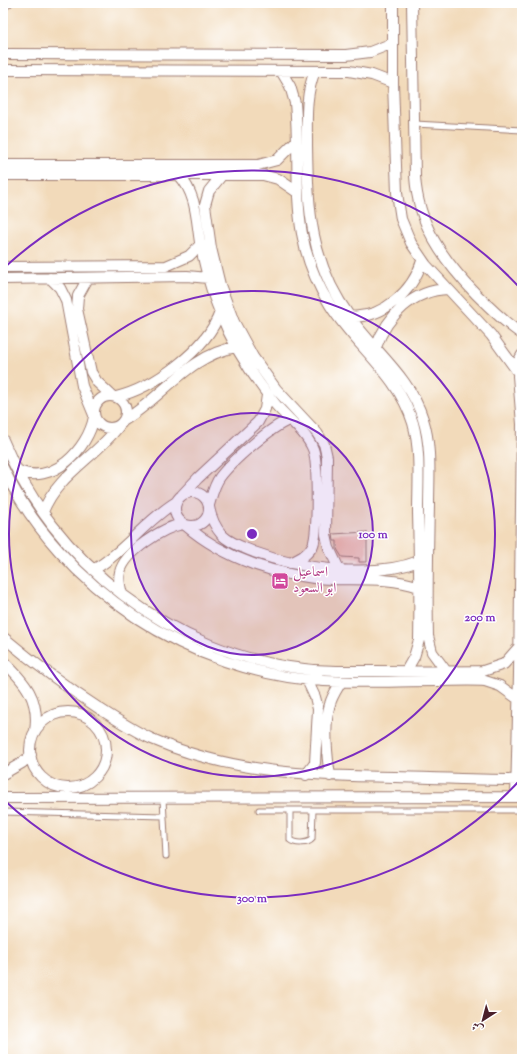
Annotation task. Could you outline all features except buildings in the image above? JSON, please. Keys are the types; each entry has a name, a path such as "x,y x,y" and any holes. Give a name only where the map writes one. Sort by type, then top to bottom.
{"street":[{"path":"3,4 7,3"},
{"path":"393,3 393,83 398,206 406,231 422,261 491,335 519,376"},
{"path":"412,3 416,192 418,205 428,230 442,254 464,281 495,312 522,334"},
{"path":"3,54 350,55 370,52 393,43"},
{"path":"3,70 361,72 393,83"},
{"path":"281,71 290,86 295,103 297,192 302,236 313,272 321,290 341,322 395,385 402,397 413,424 418,453 419,640 414,657 406,671"},
{"path":"315,71 310,86 307,106 309,215 321,262 334,291 349,316 395,368 409,387 419,409 426,432 429,455 428,636 432,652 446,671"},
{"path":"3,165 258,165 277,160 296,141"},
{"path":"3,175 270,176 285,182 297,192"},
{"path":"179,175 188,186 194,200 208,278 220,312 236,347 267,395 310,442 316,462 314,539 305,555 290,563"},
{"path":"222,175 208,191 205,205 211,248 220,285 234,322 253,357 276,389 317,433 324,444 327,457 326,535 329,548 339,569"},
{"path":"3,267 166,266 189,256 201,244"},
{"path":"349,316 369,316 387,307 411,284 422,261"},
{"path":"3,279 187,276 208,278"},
{"path":"50,278 60,288 66,300 82,386 94,416 98,423 106,428 121,424"},
{"path":"88,278 80,289 77,309 91,372 97,382 122,402 126,410 121,424"},
{"path":"376,347 388,322 413,299 429,291 448,289"},
{"path":"17,470 30,475 38,476 58,468 84,443 91,430 97,402 105,397 114,397 149,385 187,356 208,336 220,312"},
{"path":"43,512 49,498 58,485 102,446 121,424 145,406 197,361 220,351 236,347"},
{"path":"3,798 67,793 163,798 519,797 518,699 522,424 518,364 522,355"},
{"path":"93,570 109,560 154,517 179,498 198,478 258,422 265,409 267,395"},
{"path":"122,594 119,577 126,561 155,534 165,528 184,524 195,526 200,524 207,517 216,484 225,471 272,428 289,420"},
{"path":"3,440 17,470 43,512 66,542 93,570 122,594 155,617 208,644 246,657 284,666 324,671 490,670 504,664 519,647"},
{"path":"3,468 27,509 52,542 97,588 132,616 170,639 223,661 265,673 308,680 341,682 477,680 500,686 518,699"},
{"path":"179,498 193,492 198,493 203,496 209,506 217,529 228,540 272,558 290,563 318,568 391,569 419,561"},
{"path":"179,498 176,514 184,524 221,550 241,559 284,573 319,579 396,582 419,587"},
{"path":"3,637 49,674 97,707 137,732 183,751 238,766 306,775 519,780"},
{"path":"3,661 21,679 33,698 36,710 35,733"},
{"path":"306,775 315,763 318,709 316,697 308,680"},
{"path":"330,776 328,761 328,712 331,700 341,682"},
{"path":"89,719 97,707"},
{"path":"70,712 80,714 89,719 102,733 106,750 102,768 90,782 67,793 43,778 35,768 31,755 32,740 41,724 49,717 70,712"},
{"path":"3,774 22,763 31,755"}],"lane":[{"path":"415,124 522,130"},
{"path":"163,798 166,856"},
{"path":"259,810 522,810"},
{"path":"290,810 290,840 292,842 306,843 312,839 312,810"},
{"path":"3,812 164,816"}],"place":[{"name":"اسماعيل ابو السعود","path":"280,581"}]}
